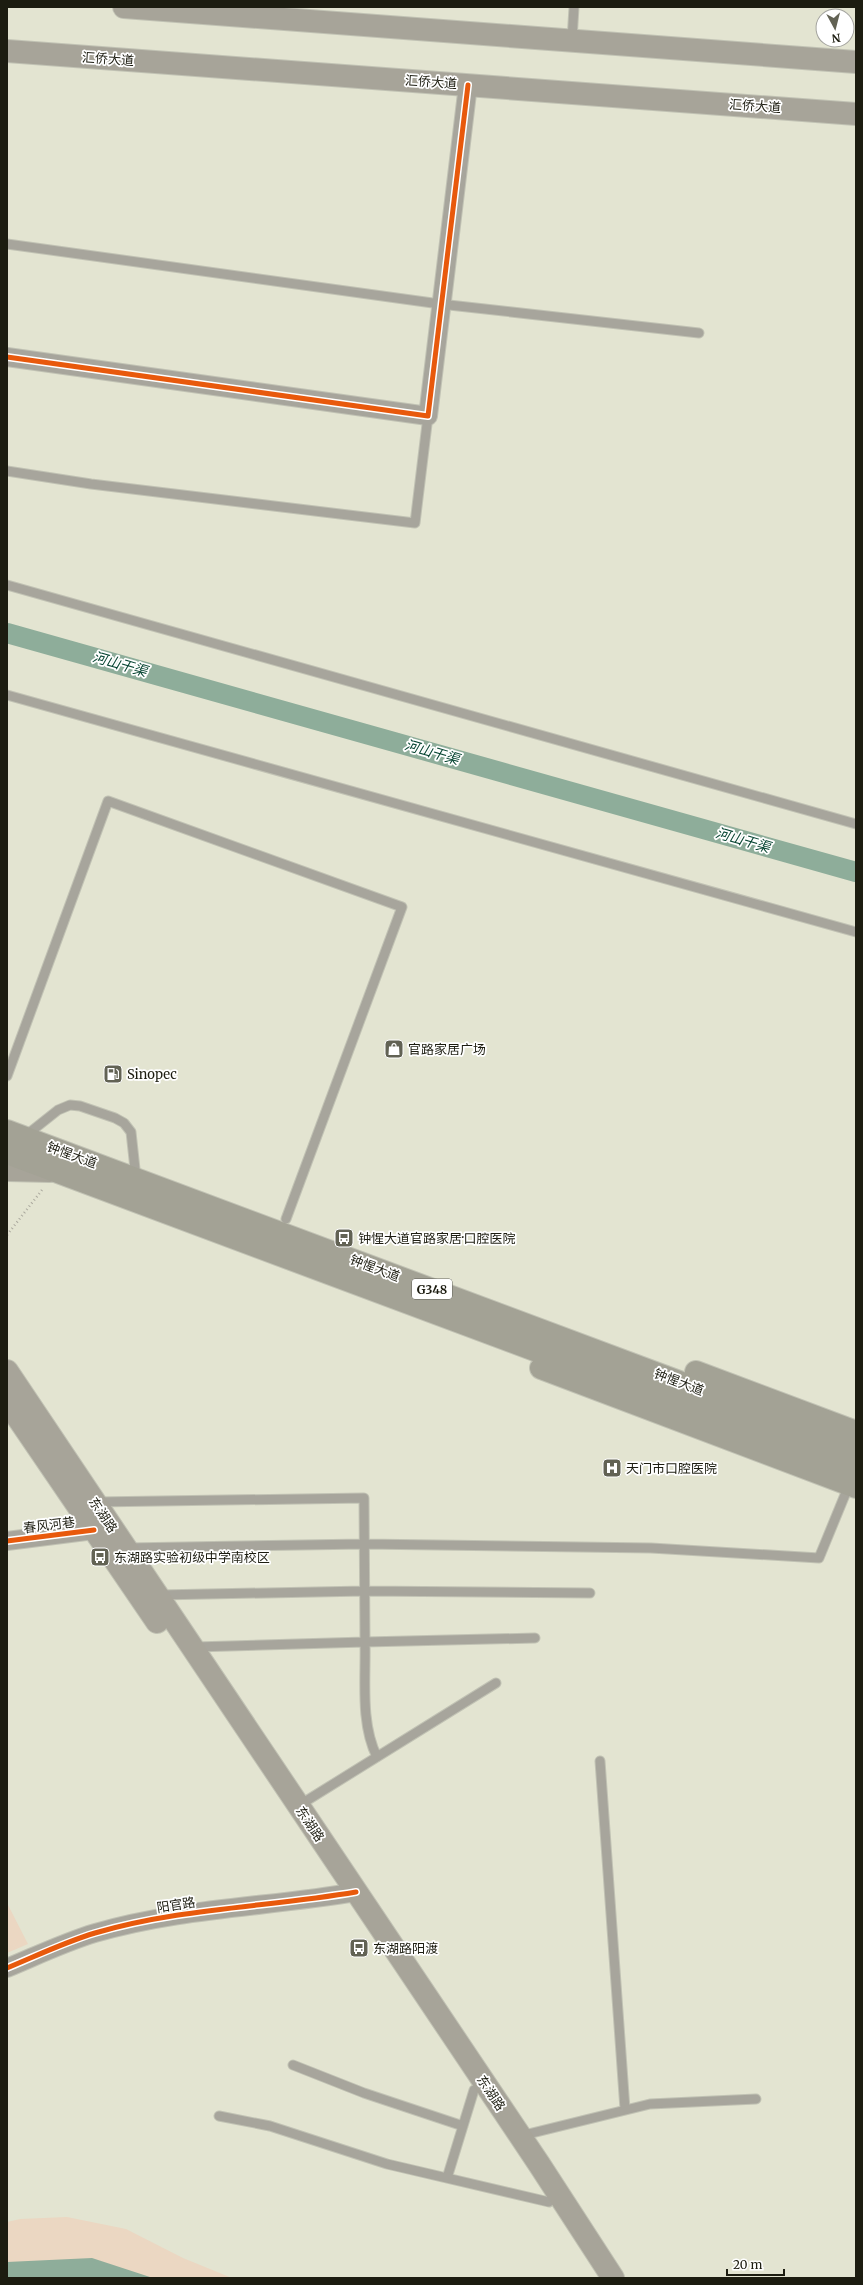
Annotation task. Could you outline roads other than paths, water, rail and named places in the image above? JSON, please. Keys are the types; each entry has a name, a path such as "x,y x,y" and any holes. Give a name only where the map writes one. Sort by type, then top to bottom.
{"highway":[{"name":"钟惺大道","path":"15,1134 856,1448"},
{"name":"钟惺大道","path":"7,1153 57,1171 440,1322 854,1480"},
{"path":"137,1179 197,1185 856,1432"}],"main road":[{"path":"124,7 229,10 572,40 856,62"},
{"name":"汇侨大道","path":"7,51 856,114"},
{"path":"7,1170 57,1171"},
{"name":"东湖路","path":"7,1371 298,1806 349,1893 474,2090 598,2278"},
{"name":"东湖路","path":"7,1402 94,1530 520,2136 613,2278"}],"street":[{"path":"7,357 428,416 440,304 468,85"},
{"name":"春风河巷","path":"7,1541 94,1530"},
{"name":"阳官路","path":"7,1968 94,1933 137,1923 182,1914 349,1893"}],"lane":[{"path":"572,40 574,7"},
{"path":"7,244 440,304 699,333"},
{"path":"7,471 91,484 415,523 428,416"},
{"path":"7,585 856,824"},
{"path":"7,695 856,932"},
{"path":"7,1076 108,801 402,907 286,1219"},
{"path":"15,1134 70,1105 80,1106 114,1118 124,1123 130,1132 137,1179"},
{"path":"126,1548 364,1544 651,1548 819,1558 854,1480"},
{"path":"94,1502 364,1498 366,1707 369,1736 377,1757"},
{"path":"157,1595 364,1591 590,1593"},
{"path":"192,1647 536,1638"},
{"path":"298,1806 496,1683"},
{"path":"600,1761 625,2110"},
{"path":"293,2065 364,2093 463,2126"},
{"path":"447,2178 474,2090"},
{"path":"520,2136 650,2104 756,2099"},
{"path":"219,2116 270,2126 387,2164 549,2202"}],"waterway":[{"name":"河山干渠","path":"7,633 856,872"}],"place":[{"name":"官路家居广场","path":"394,1049"},
{"name":"Sinopec","path":"113,1074"},
{"name":"钟惺大道官路家居·口腔医院","path":"344,1238"},
{"name":"天门市口腔医院","path":"612,1468"},
{"name":"东湖路实验初级中学南校区","path":"100,1557"},
{"name":"东湖路阳渡","path":"359,1948"}]}
